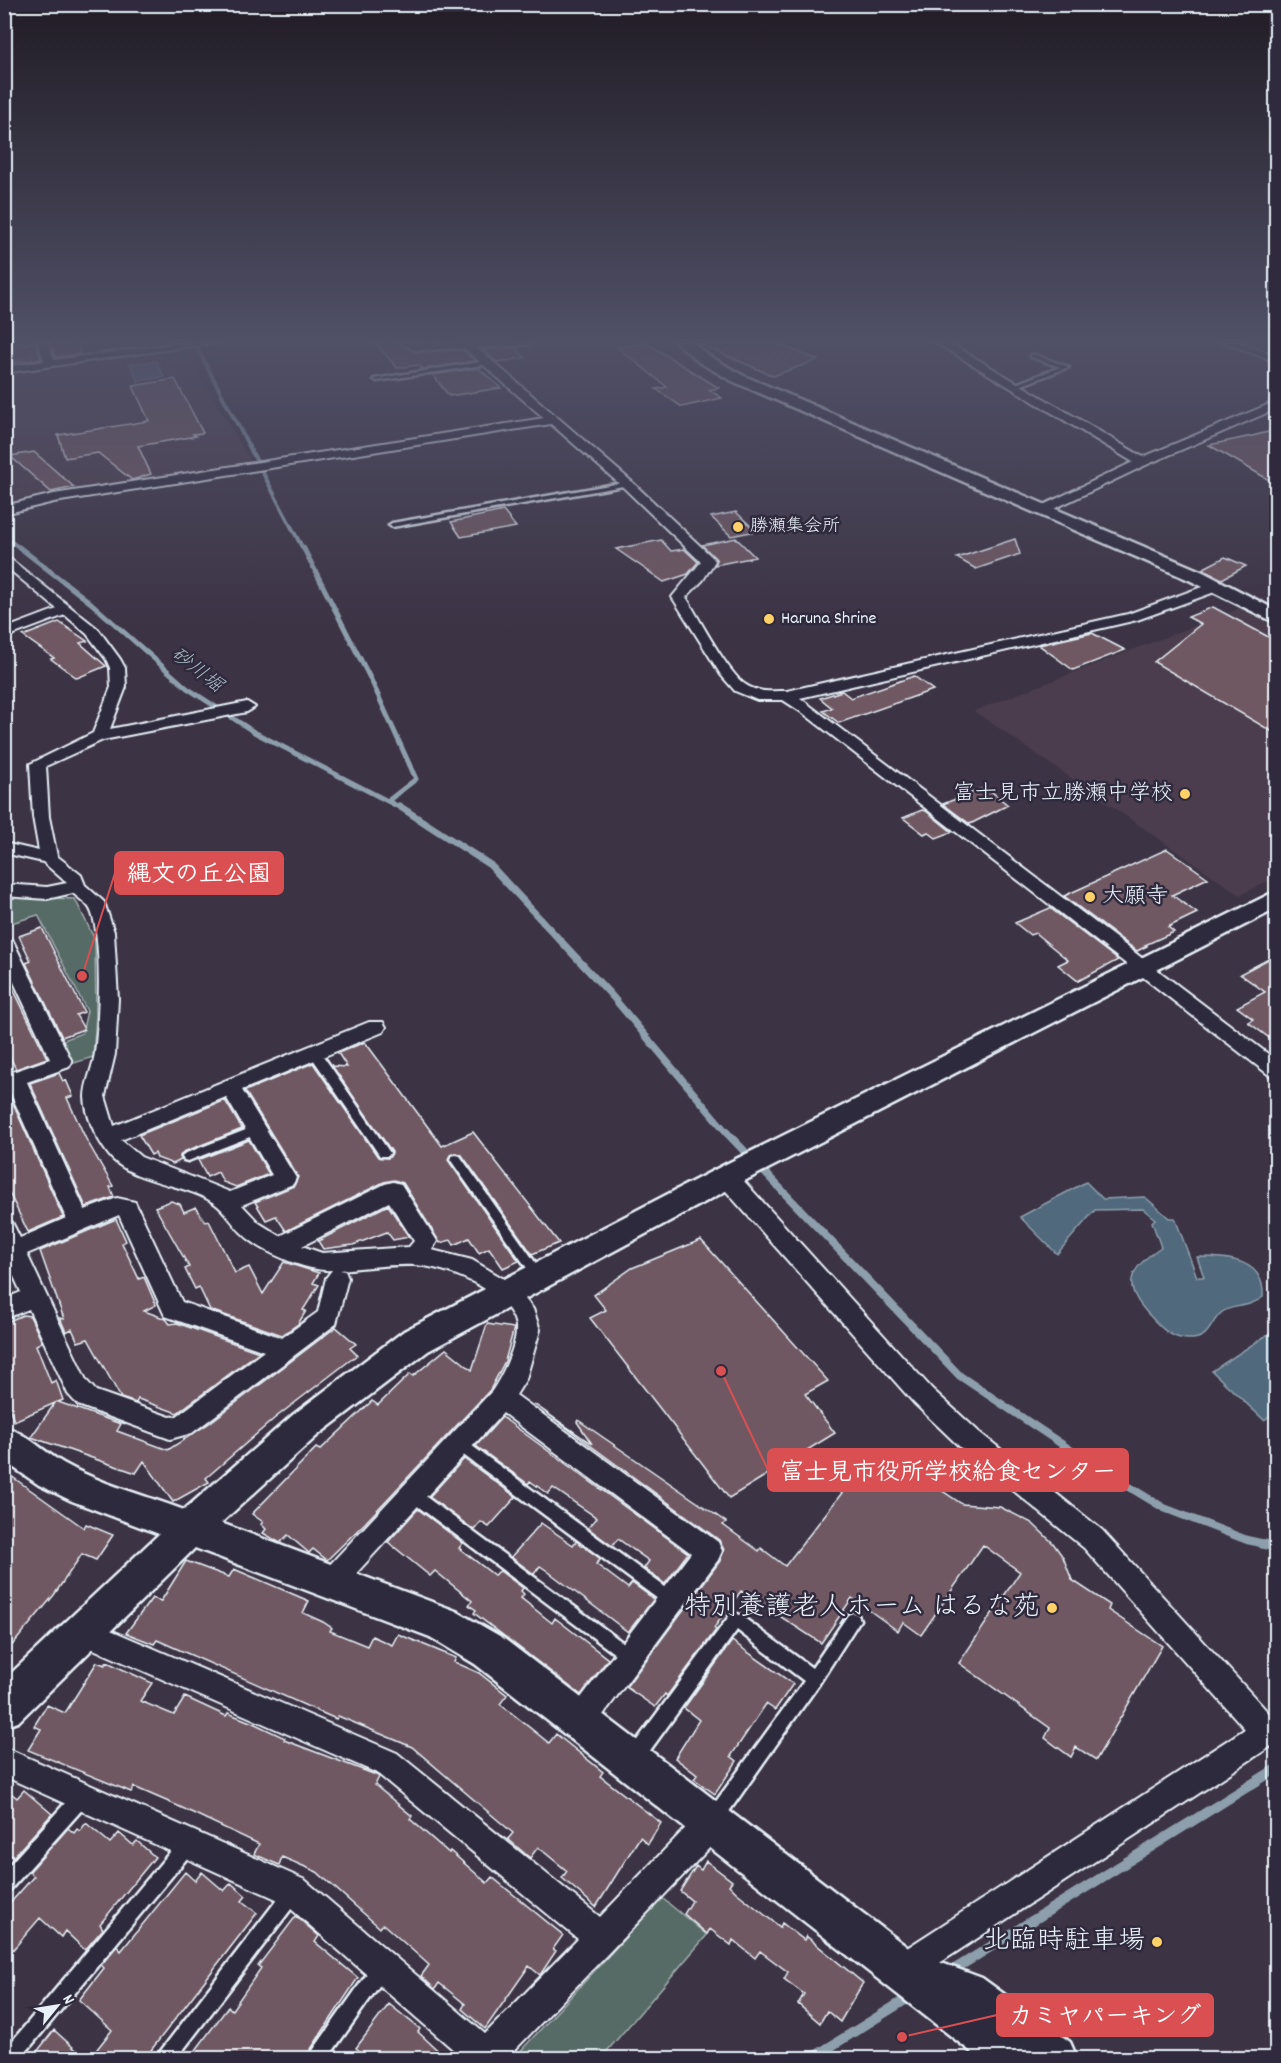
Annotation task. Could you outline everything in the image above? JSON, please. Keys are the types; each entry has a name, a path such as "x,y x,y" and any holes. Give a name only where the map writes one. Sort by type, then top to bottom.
{"street":[{"path":"4,510 54,498 436,438"},
{"path":"574,438 627,484 708,561 698,577 679,597 728,675 749,692 787,696 1132,617 1218,586"},
{"path":"877,438 1218,586 1276,617"},
{"path":"1102,438 1142,462"},
{"path":"1043,510 1142,462 1198,438"},
{"path":"4,558 93,632 119,671 120,684 99,736"},
{"path":"4,634 66,610"},
{"path":"787,696 1276,1070"},
{"path":"49,858 40,817 38,764 99,736 247,707"},
{"path":"4,848 49,858 75,879 77,886 98,906 105,932 108,999 105,1054 95,1096 99,1118 107,1137 116,1150 133,1163 222,1197 251,1229 279,1247 322,1262 415,1256 464,1266 506,1292 525,1316 528,1330 514,1379 501,1398 332,1581"},
{"path":"4,890 47,893 77,886"},
{"path":"4,1708 262,1461 369,1373 416,1341 790,1144 1276,899"},
{"path":"4,941 62,1062 10,1081 79,1222"},
{"path":"107,1137 376,1027"},
{"path":"228,1202 285,1178 231,1088"},
{"path":"734,1173 924,1396 970,1440 1092,1539 1268,1732 901,1970"},
{"path":"279,1247 393,1190 426,1241 415,1256"},
{"path":"14,1250 117,1206 127,1208 173,1309 285,1349"},
{"path":"4,1228 76,1387 87,1398 170,1428 183,1425 328,1317 337,1278"},
{"path":"4,1310 34,1296"},
{"path":"501,1398 709,1551 580,1721"},
{"path":"4,1441 51,1474 76,1486 443,1624 489,1651 710,1825 1015,2058"},
{"path":"85,1632 387,1763 600,1936"},
{"path":"4,1761 294,1891 485,2058 600,1936 710,1825"},
{"path":"901,1970 966,1994 1054,2058"}],"lane":[{"path":"392,525 627,484"},
{"path":"315,1053 384,1153"},
{"path":"188,1157 256,1130"},
{"path":"456,1159 538,1275"},
{"path":"459,1443 670,1600"},
{"path":"413,1495 628,1655"},
{"path":"632,1762 735,1620 814,1679"},
{"path":"710,1825 853,1620"},
{"path":"4,1884 83,1795"},
{"path":"10,2058 187,1845"},
{"path":"166,2058 294,1891"},
{"path":"318,2058 382,1967"}],"shaded area":[{"path":"5,438 237,438 253,465 5,504"},
{"name":"富士見市立勝瀬中学校","path":"1241,608 1276,628 1276,877 1240,895 974,711"}],"green space":[{"path":"5,896 75,899 95,940 96,1015 93,1057 71,1064 61,1041 82,1033 87,1011 38,915 5,925"},
{"path":"662,1898 707,1935 601,2058 514,2058"}],"water":[{"path":"1086,1182 1103,1199 1145,1197 1169,1218 1175,1218 1197,1277 1204,1277 1197,1257 1242,1262 1258,1274 1263,1297 1252,1303 1225,1310 1206,1333 1198,1338 1186,1339 1170,1334 1143,1308 1132,1289 1134,1272 1161,1247 1152,1222 1155,1219 1143,1209 1095,1210 1057,1254 1020,1217"},
{"path":"1276,1329 1276,1412 1264,1420 1212,1371"}],"building":[{"path":"59,438 183,438 138,446 151,474 132,480 98,453 65,458"},
{"path":"1241,438 1276,438 1276,484 1209,445"},
{"path":"34,452 74,487 51,492 10,456"},
{"path":"503,511 516,527 461,537 451,522"},
{"path":"736,512 756,531 731,536 711,517"},
{"path":"736,538 755,557 715,565 717,560 702,545"},
{"path":"1015,539 1020,554 976,569 957,558"},
{"path":"661,540 671,551 684,549 698,562 688,574 664,582 616,549"},
{"path":"1225,557 1246,566 1222,579 1202,569"},
{"path":"1213,607 1276,641 1276,734 1154,662 1201,624 1188,617"},
{"path":"59,622 87,641 80,643 106,666 77,678 23,636"},
{"path":"1092,633 1125,650 1073,670 1039,645"},
{"path":"914,676 933,690 839,723 823,711 832,708 820,698 842,691 851,698"},
{"path":"986,787 1008,805 970,824 943,804"},
{"path":"922,810 952,832 936,838 928,832 924,834 903,818"},
{"path":"1167,849 1208,878 1172,895 1197,913 1168,927 1174,932 1137,951 1064,896"},
{"path":"1050,908 1118,960 1078,981 1058,965 1068,960 1035,933 1030,935 1015,923"},
{"path":"42,928 84,1012 76,1015 84,1029 62,1037 26,963 31,961 19,936"},
{"path":"1276,955 1276,1043 1248,1022 1253,1019 1237,1007 1265,992 1240,974"},
{"path":"4,970 47,1058 16,1069 4,1045"},
{"path":"365,1042 442,1146 473,1132 559,1243 532,1254 462,1155 457,1153 450,1155 448,1160 519,1261 503,1268 489,1248 479,1253 469,1238 454,1245 451,1240 440,1243 403,1183 394,1180 384,1182 286,1231 276,1216 266,1220 255,1202 294,1186 298,1177 245,1091 313,1063 378,1157 388,1158 392,1152 332,1066 347,1067 338,1053"},
{"path":"59,1073 63,1081 66,1080 73,1096 67,1098 86,1139 113,1186 110,1187 114,1197 86,1207 30,1083"},
{"path":"4,1092 8,1092 63,1217 28,1232 4,1182"},
{"path":"225,1100 242,1129 183,1152 180,1156 181,1160 173,1164 157,1158 155,1153 151,1155 139,1135"},
{"path":"249,1140 269,1174 236,1187 223,1182 218,1172 207,1177 198,1160"},
{"path":"171,1201 180,1204 184,1212 196,1207 205,1222 209,1221 235,1273 249,1267 263,1294 284,1262 319,1273 313,1283 319,1285 303,1310 306,1311 298,1324 282,1335 210,1310 199,1287 195,1289 185,1269 189,1267 155,1207"},
{"path":"388,1205 409,1237 393,1240 387,1232 353,1245 323,1249 318,1241"},
{"path":"116,1219 126,1241 122,1243 139,1279 144,1277 156,1305 144,1311 166,1319 170,1324 177,1323 259,1352 177,1413 138,1399 136,1403 121,1398 88,1339 78,1342 72,1329 66,1332 60,1318 64,1319 40,1251"},
{"path":"701,1240 828,1381 805,1394 835,1433 729,1498 590,1318 606,1310 594,1295 632,1268"},
{"path":"23,1315 30,1316 42,1342 36,1345 51,1383 56,1380 63,1400 58,1402 121,1424 117,1431 168,1450 208,1424 336,1327 356,1344 350,1348 357,1355 275,1418 206,1478 209,1482 173,1502 144,1461 136,1473 31,1437 55,1403 14,1421 4,1393 4,1323"},
{"path":"487,1324 514,1328 505,1361 490,1390 365,1523 327,1560 313,1549 309,1553 288,1535 280,1543 263,1533 266,1529 261,1524 263,1522 252,1514 316,1448 320,1450 372,1401 378,1405 410,1374 413,1376 446,1349 472,1370"},
{"name":"特別養護老人ホーム はるな苑","path":"534,1404 592,1444 577,1422 578,1420 726,1522 723,1525 759,1551 761,1548 785,1566 873,1453 912,1479 917,1474 962,1504 1000,1507 1032,1523 1053,1543 1063,1557 1072,1580 1110,1605 1108,1610 1162,1646 1096,1760 1076,1747 1071,1757 1045,1738 1050,1728 959,1663 1020,1572 983,1545 921,1635 903,1622 898,1631 852,1598 821,1643 741,1591 714,1628 716,1630 667,1696 665,1694 655,1707 626,1687 720,1561 724,1550 719,1540"},
{"path":"502,1417 688,1553 665,1584 644,1568 649,1561 618,1539 612,1546 588,1528 597,1518 553,1488 548,1494 530,1481 528,1484 476,1446"},
{"path":"464,1459 516,1497 489,1527 481,1522 474,1530 429,1497"},
{"path":"4,1471 84,1528 86,1524 113,1535 96,1560 82,1554 54,1595 4,1655"},
{"path":"418,1509 463,1543 459,1548 494,1575 500,1571 523,1588 521,1591 524,1594 521,1598 552,1623 555,1618 608,1659 581,1695 474,1613 476,1610 469,1605 472,1601 435,1571 430,1576 388,1542"},
{"path":"541,1523 573,1545 576,1541 601,1559 596,1564 628,1588 632,1583 654,1599 628,1632 540,1566 534,1574 511,1557"},
{"path":"186,1561 229,1577 234,1569 309,1601 303,1613 332,1628 330,1631 367,1646 372,1636 392,1645 398,1634 456,1658 454,1662 479,1673 507,1695 500,1704 549,1743 556,1734 603,1772 600,1776 661,1823 648,1844 640,1837 596,1907 562,1878 567,1871 538,1847 530,1858 508,1839 513,1833 412,1747 338,1716 336,1719 157,1640 154,1644 126,1633 152,1598 161,1601"},
{"path":"732,1641 793,1684 775,1710 766,1704 731,1756 737,1761 715,1794 694,1779 697,1775 675,1758 699,1720 684,1708"},
{"path":"97,1662 105,1665 107,1662 152,1683 140,1701 174,1715 185,1697 226,1716 228,1713 253,1723 285,1738 284,1740 379,1777 375,1785 412,1816 410,1819 449,1853 450,1851 487,1883 492,1877 563,1935 553,1949 556,1951 540,1975 529,1966 485,2029 462,2009 465,2004 439,1983 435,1989 421,1976 429,1965 383,1924 380,1928 317,1872 282,1857 279,1865 254,1854 259,1844 178,1806 134,1787 131,1792 28,1750 41,1729 34,1726 47,1705 65,1713"},
{"path":"4,1787 17,1798 24,1790 52,1814 13,1857 4,1849"},
{"path":"86,1823 110,1843 119,1833 133,1845 137,1841 155,1857 100,1924 103,1929 85,1950 65,1931 61,1937 40,1918 4,1960 4,1910 34,1876 29,1872 68,1828 74,1833 77,1829 80,1831"},
{"path":"706,1861 732,1881 729,1885 736,1892 780,1927 782,1923 804,1940 806,1936 863,1983 840,2022 827,2011 820,2023 798,2004 804,1994 784,1979 788,1972 760,1951 755,1958 733,1940 731,1945 710,1929 707,1934 684,1914 692,1901 680,1891 696,1866 701,1870"},
{"path":"185,1872 195,1881 202,1872 224,1891 231,1883 246,1896 242,1901 257,1913 145,2058 90,2058 112,2030 79,2000 104,1968 101,1965 117,1946 121,1951"},
{"path":"296,1916 319,1936 315,1942 358,1978 305,2058 190,2058 228,2007 232,2010 261,1968 258,1966"},
{"path":"389,2004 420,2029 418,2032 446,2058 368,2058 356,2048"},
{"path":"54,2030 85,2058 32,2058"}],"waterway":[{"path":"245,438 303,549"},
{"name":"砂川堀","path":"4,536 21,549"},
{"name":"砂川堀","path":"19,547 91,603 187,688 254,732 401,808"},
{"path":"303,547 372,682 416,779 389,800"},
{"path":"399,806 490,865 612,996 728,1134"},
{"path":"727,1133 960,1376 1093,1465 1164,1508 1247,1540 1270,1545"},
{"path":"1263,1544 1276,1547"},
{"path":"950,1972 1276,1769"},
{"path":"812,2058 913,1995"}],"place":[{"name":"勝瀬集会所","path":"738,527"},
{"name":"Haruna Shrine","path":"769,619"},
{"name":"富士見市立勝瀬中学校","path":"1185,794"},
{"name":"大願寺","path":"1090,897"},
{"name":"縄文の丘公園","path":"82,976"},
{"name":"富士見市役所学校給食センター","path":"721,1371"},
{"name":"特別養護老人ホーム はるな苑","path":"1052,1608"},
{"name":"北臨時駐車場","path":"1157,1942"},
{"name":"カミヤパーキング","path":"902,2037"}]}
